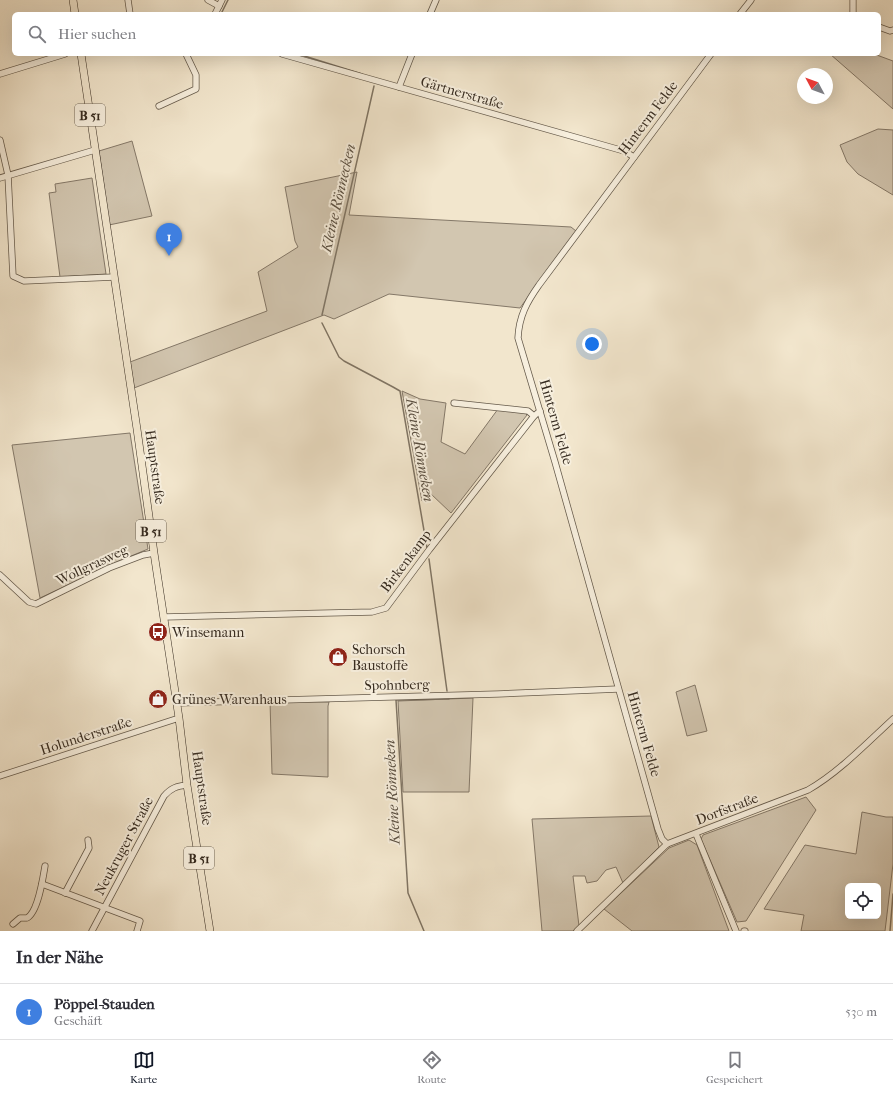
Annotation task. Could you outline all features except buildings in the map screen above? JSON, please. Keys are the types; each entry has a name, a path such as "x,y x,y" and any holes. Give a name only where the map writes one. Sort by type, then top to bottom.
{"main road":[{"path":"73,0 75,12"},
{"name":"Hauptstraße","path":"81,56 177,703 187,784 210,931"}],"street":[{"path":"128,0 130,12"},
{"path":"208,0 219,6"},
{"path":"216,12 222,0"},
{"path":"431,12 436,0"},
{"path":"742,12 751,0"},
{"path":"853,0 853,12"},
{"path":"881,28 890,31 893,30"},
{"path":"0,74 58,56"},
{"path":"159,106 196,89 196,75 187,56"},
{"name":"Gärtnerstraße","path":"289,56 624,151 634,157"},
{"path":"399,87 411,56"},
{"name":"Hinterm Felde","path":"667,844 662,839 658,829 518,338 520,320 527,304 539,285 710,56"},
{"path":"0,140 8,175 13,276 24,281 114,277"},
{"path":"0,178 95,150"},
{"path":"454,403 528,411 534,416"},
{"name":"Birkenkamp","path":"164,617 372,612 386,608 429,550 534,416 540,411"},
{"name":"Wollgrasweg","path":"0,575 29,602 36,604 109,568 143,555 154,553"},
{"name":"Spohnberg","path":"177,703 618,689"},
{"name":"Holunderstraße","path":"0,776 179,718"},
{"name":"Dorfstraße","path":"577,931 667,844 808,790 819,784 893,719"},
{"name":"Neukruger Straße","path":"92,931 164,796 169,790 177,786 187,784"},
{"path":"696,834 736,931"},
{"path":"65,893 89,848 88,840"},
{"path":"12,924 20,918 27,918 33,912 42,884 45,866"},
{"path":"42,884 104,909 140,921 137,931"}],"shaded area":[{"path":"832,56 879,56 893,61 893,109"},
{"path":"878,129 893,130 893,195 858,174 847,162 840,145"},
{"path":"132,141 152,216 109,225 99,151"},
{"path":"357,172 349,215 571,227 576,231 520,308 389,294 334,319 324,315 134,388 130,362 267,311 258,272 298,247 295,241 285,187"},
{"path":"92,178 106,274 60,277 49,193 56,192 55,184"},
{"path":"402,391 420,399 446,403 441,442 465,454 498,409 524,412 527,415 451,513 431,494 422,501"},
{"path":"130,433 148,549 40,598 12,445"},
{"path":"695,685 707,731 687,736 676,692"},
{"path":"473,698 469,792 403,792 398,701"},
{"path":"270,701 329,702 328,777 272,774"},
{"path":"806,797 816,810 746,921 737,922 701,839 703,835"},
{"path":"862,812 893,817 893,864 885,931 801,931 804,915 764,909 805,845 856,854"},
{"path":"651,816 659,847 623,883 616,867 606,870 597,881 587,883 585,876 573,876 579,926 573,931 542,931 532,819"},
{"path":"689,840 697,845 729,931 632,931 604,909 669,848"}],"waterway":[{"name":"Kleine Rönnecken","path":"222,12 228,0"},
{"name":"Kleine Rönnecken","path":"304,56 362,74"},
{"name":"Kleine Rönnecken","path":"322,315 374,86"},
{"name":"Kleine Rönneken","path":"322,323 339,357 400,391 427,548"},
{"name":"Kleine Rönneken","path":"429,559 447,691"},
{"name":"Kleine Rönneken","path":"424,931 408,893 396,700 449,699"},
{"path":"890,931 893,894"}],"place":[{"name":"Pöppel-Stauden","path":"169,256"},
{"name":"Winsemann","path":"158,632"},
{"name":"Schorsch Baustoffe","path":"338,657"},
{"name":"Grünes Warenhaus","path":"158,699"}]}
